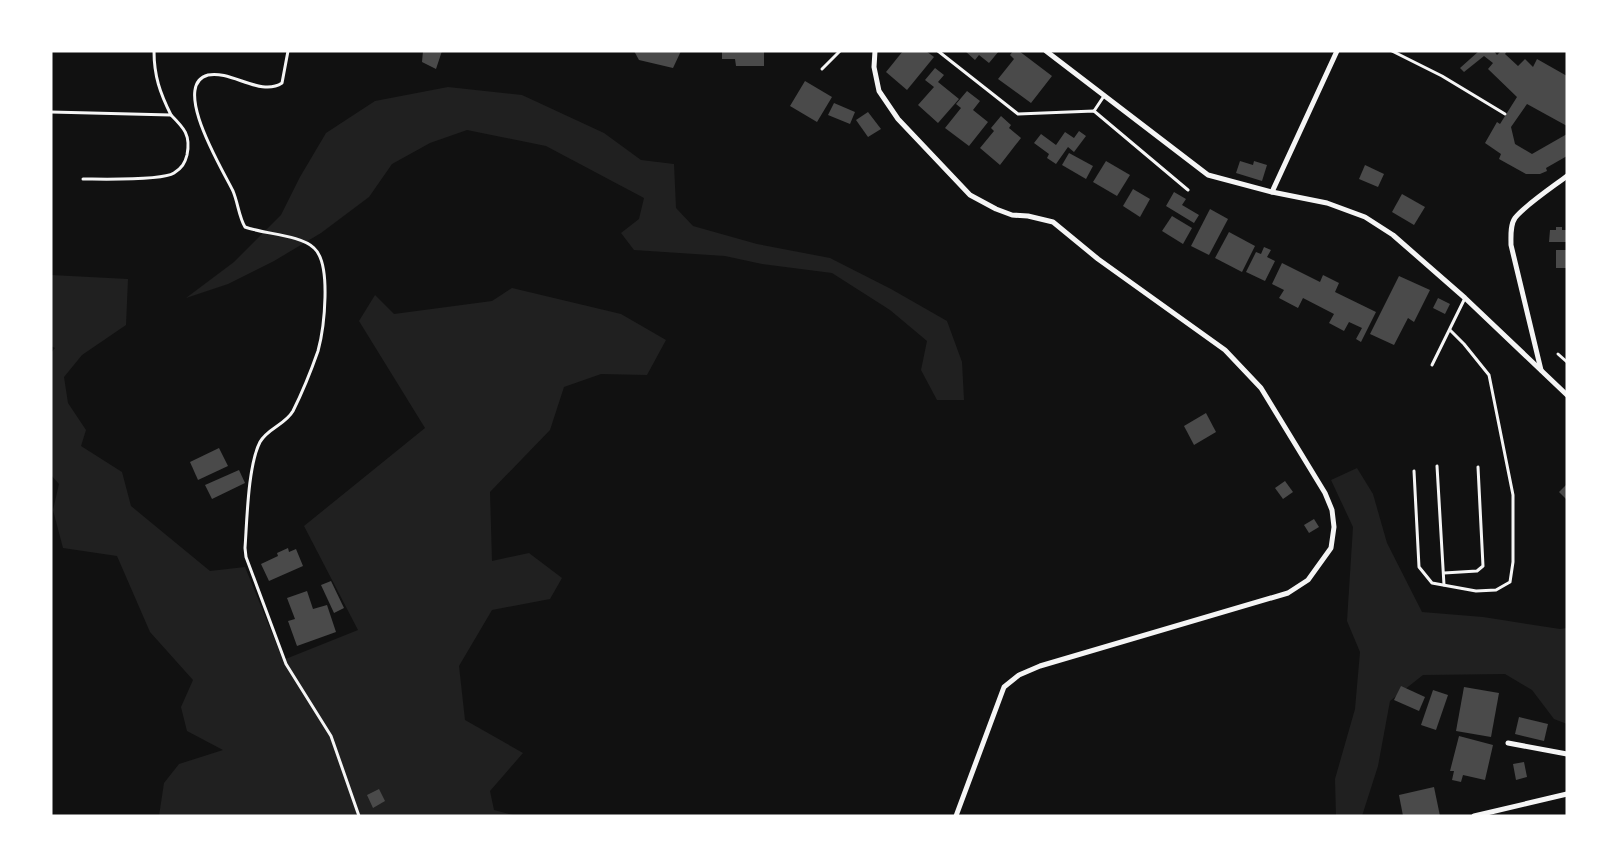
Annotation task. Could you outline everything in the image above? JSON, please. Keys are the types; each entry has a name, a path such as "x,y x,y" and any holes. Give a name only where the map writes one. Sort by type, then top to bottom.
{"street":[{"path":"875,51 874,67 879,91 898,119 970,194 996,209 1012,215 1028,216 1053,222 1098,259 1225,350 1260,388 1325,494 1332,510 1334,527 1331,548 1308,580 1288,593 1040,666 1019,675 1004,687 956,816"},
{"path":"1046,51 1208,175 1272,192 1327,203 1365,217 1393,235 1465,298 1567,395"},
{"path":"1272,192 1337,51"},
{"path":"1541,370 1511,245 1511,231 1514,219 1523,210 1567,176"},
{"path":"1508,743 1567,754"},
{"path":"1474,816 1567,794"}],"lane":[{"path":"83,179 150,178 173,174 185,163 188,148 186,131 171,114 161,94 154,69 154,51"},
{"path":"288,51 282,83 275,88 218,75 208,75 200,79 195,85 195,102 203,133 224,170 237,200 245,227 304,241 314,247 323,262 325,296 318,350 292,412 284,422 270,430 260,442 252,467 245,548 246,557 286,664 331,736 359,816"},
{"path":"822,69 840,51"},
{"path":"938,51 1018,114 1094,111 1188,190"},
{"path":"1392,51 1442,76 1505,114"},
{"path":"1094,111 1104,96"},
{"path":"51,112 171,114"},
{"path":"1432,365 1465,298"},
{"path":"1414,471 1419,567 1432,583 1476,591 1496,590 1510,582 1513,562 1513,495 1489,376 1464,344 1450,330"},
{"path":"1558,354 1567,362"},
{"path":"1437,466 1444,586"},
{"path":"1444,573 1477,571 1483,566 1478,467"}],"shaded area":[{"path":"448,87 522,95 604,133 641,160 674,164 676,208 693,226 757,244 830,258 891,289 947,321 962,362 964,400 937,400 921,370 927,341 890,310 832,273 762,264 725,256 634,250 621,233 639,219 644,198 546,146 467,130 430,143 392,164 369,197 321,233 274,261 228,284 186,298 234,262 281,215 300,177 326,133 375,101"},
{"path":"51,275 128,279 126,325 82,355 64,377 68,403 86,430 81,446 122,472 131,506 210,571 245,567 283,660 358,630 304,526 425,428 359,321 375,295 394,314 492,301 512,288 621,314 666,340 647,375 601,374 564,387 550,430 490,492 492,561 529,553 562,578 550,599 492,610 459,666 465,720 523,753 490,791 494,810 517,816 159,816 164,783 179,764 223,750 187,731 181,707 193,680 150,632 117,556 63,548 53,510 59,484 51,475 51,353 55,348 51,346"},
{"path":"1357,468 1373,494 1387,543 1422,612 1483,617 1560,629 1567,628 1567,724 1554,719 1532,690 1505,674 1423,675 1390,701 1378,766 1362,816 1336,816 1335,779 1355,709 1360,652 1347,621 1353,527 1331,480"}],"building":[{"path":"423,51 442,51 436,69 422,62"},
{"path":"634,51 681,51 673,68 639,60"},
{"path":"722,51 764,51 764,66 736,66 735,59 722,59"},
{"path":"903,51 926,51 934,57 907,90 886,72"},
{"path":"965,51 999,51 989,63 979,55 975,60"},
{"path":"1013,51 1019,51 1052,76 1031,103 998,79 1014,59 1010,55"},
{"path":"1479,51 1494,51 1497,55 1501,51 1507,51 1505,54 1518,66 1525,59 1533,67 1537,59 1567,76 1567,126 1527,104 1511,127 1515,144 1532,154 1567,134 1567,156 1546,168 1547,171 1540,174 1526,174 1499,159 1501,154 1485,143 1497,122 1500,124 1517,97 1488,69 1493,63 1484,56 1464,72 1460,68"},
{"path":"935,68 944,75 938,82 959,99 938,123 918,105 934,87 925,80"},
{"path":"805,81 832,97 817,122 790,106"},
{"path":"967,91 980,101 973,110 988,122 969,146 945,128 961,108 956,104"},
{"path":"834,103 855,112 850,124 828,115"},
{"path":"868,112 881,129 868,137 856,120"},
{"path":"1001,116 1011,125 1009,128 1021,138 1000,165 980,148 994,131 991,128"},
{"path":"1079,131 1086,136 1074,152 1068,147 1056,164 1047,158 1049,154 1034,143 1041,134 1056,145 1065,132 1074,138"},
{"path":"1069,153 1093,166 1086,179 1062,165"},
{"path":"1106,161 1130,175 1117,196 1093,182"},
{"path":"1240,161 1253,165 1254,161 1267,165 1262,181 1236,173"},
{"path":"1365,165 1384,174 1378,187 1359,179"},
{"path":"1133,189 1150,199 1140,217 1123,206"},
{"path":"1174,192 1186,199 1182,205 1199,215 1194,223 1166,206"},
{"path":"1402,194 1425,207 1414,225 1392,212"},
{"path":"1210,209 1228,219 1209,255 1191,246"},
{"path":"1172,216 1192,228 1183,244 1162,231"},
{"path":"1556,227 1562,227 1562,230 1567,230 1567,242 1549,242 1550,230 1556,230"},
{"path":"1229,232 1255,246 1242,272 1215,258"},
{"path":"1264,247 1271,250 1267,257 1275,261 1265,281 1246,272 1256,252 1261,254"},
{"path":"1556,250 1567,250 1567,268 1556,268"},
{"path":"1282,263 1320,282 1323,275 1339,283 1335,292 1376,312 1361,342 1356,339 1362,328 1349,322 1344,331 1329,323 1334,314 1303,298 1298,308 1279,298 1284,290 1272,284"},
{"path":"1399,276 1430,290 1414,322 1408,318 1394,345 1370,334"},
{"path":"1438,298 1450,304 1445,314 1433,308"},
{"path":"1206,413 1216,432 1194,445 1184,426"},
{"path":"219,448 228,466 198,480 190,462"},
{"path":"239,470 245,483 212,499 205,485"},
{"path":"1285,481 1293,492 1283,499 1275,488"},
{"path":"1567,484 1567,500 1559,492"},
{"path":"1314,519 1319,527 1309,533 1304,525"},
{"path":"288,548 289,552 296,549 303,566 269,581 261,564 278,556 277,553"},
{"path":"331,581 344,608 334,613 321,585"},
{"path":"307,591 313,609 327,605 336,632 297,646 288,621 295,619 287,598"},
{"path":"1401,686 1425,697 1419,711 1394,700"},
{"path":"1464,687 1499,693 1491,737 1456,731"},
{"path":"1433,690 1448,695 1436,730 1421,725"},
{"path":"1519,717 1548,724 1544,741 1515,734"},
{"path":"1459,736 1493,745 1485,780 1463,775 1461,782 1452,780 1454,771 1450,771"},
{"path":"1524,762 1527,777 1516,780 1513,764"},
{"path":"1434,787 1440,816 1403,816 1399,795"},
{"path":"379,789 385,801 373,808 367,795"}]}
